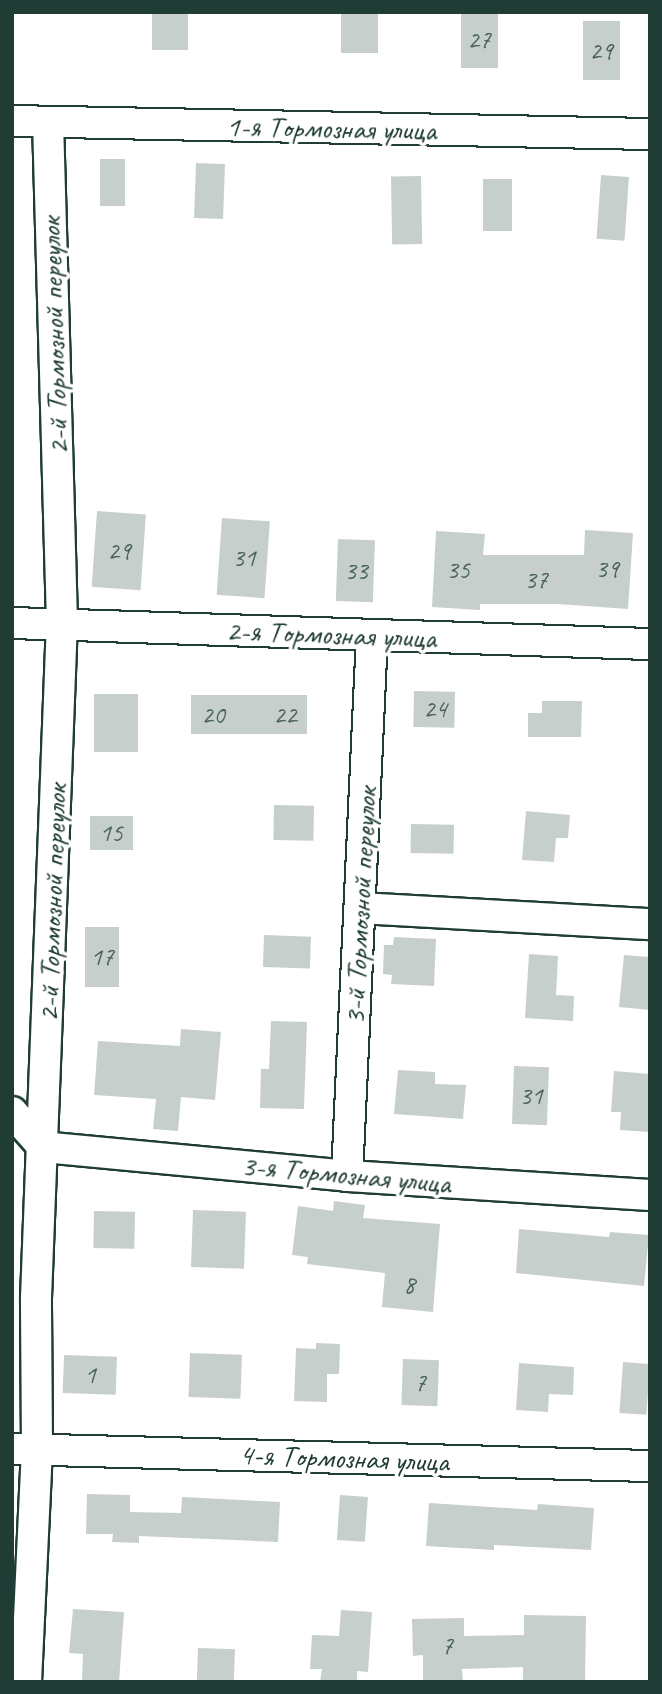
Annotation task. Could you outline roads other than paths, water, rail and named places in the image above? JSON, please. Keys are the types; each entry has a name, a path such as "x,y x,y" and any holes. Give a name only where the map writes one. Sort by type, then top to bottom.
{"street":[{"name":"1-я Тормозная улица","path":"12,121 650,134"},
{"name":"2-й Тормозной переулок","path":"26,1682 25,1449 43,1147 62,622 48,123"},
{"name":"2-я Тормозная улица","path":"12,623 62,622 372,636 650,644"},
{"name":"3-й Тормозной переулок","path":"347,1176 372,636"},
{"path":"361,908 650,924"},
{"path":"12,1112 43,1147"},
{"name":"3-я Тормозная улица","path":"43,1147 347,1176 650,1195"},
{"name":"4-я Тормозная улица","path":"25,1449 650,1466"}]}
